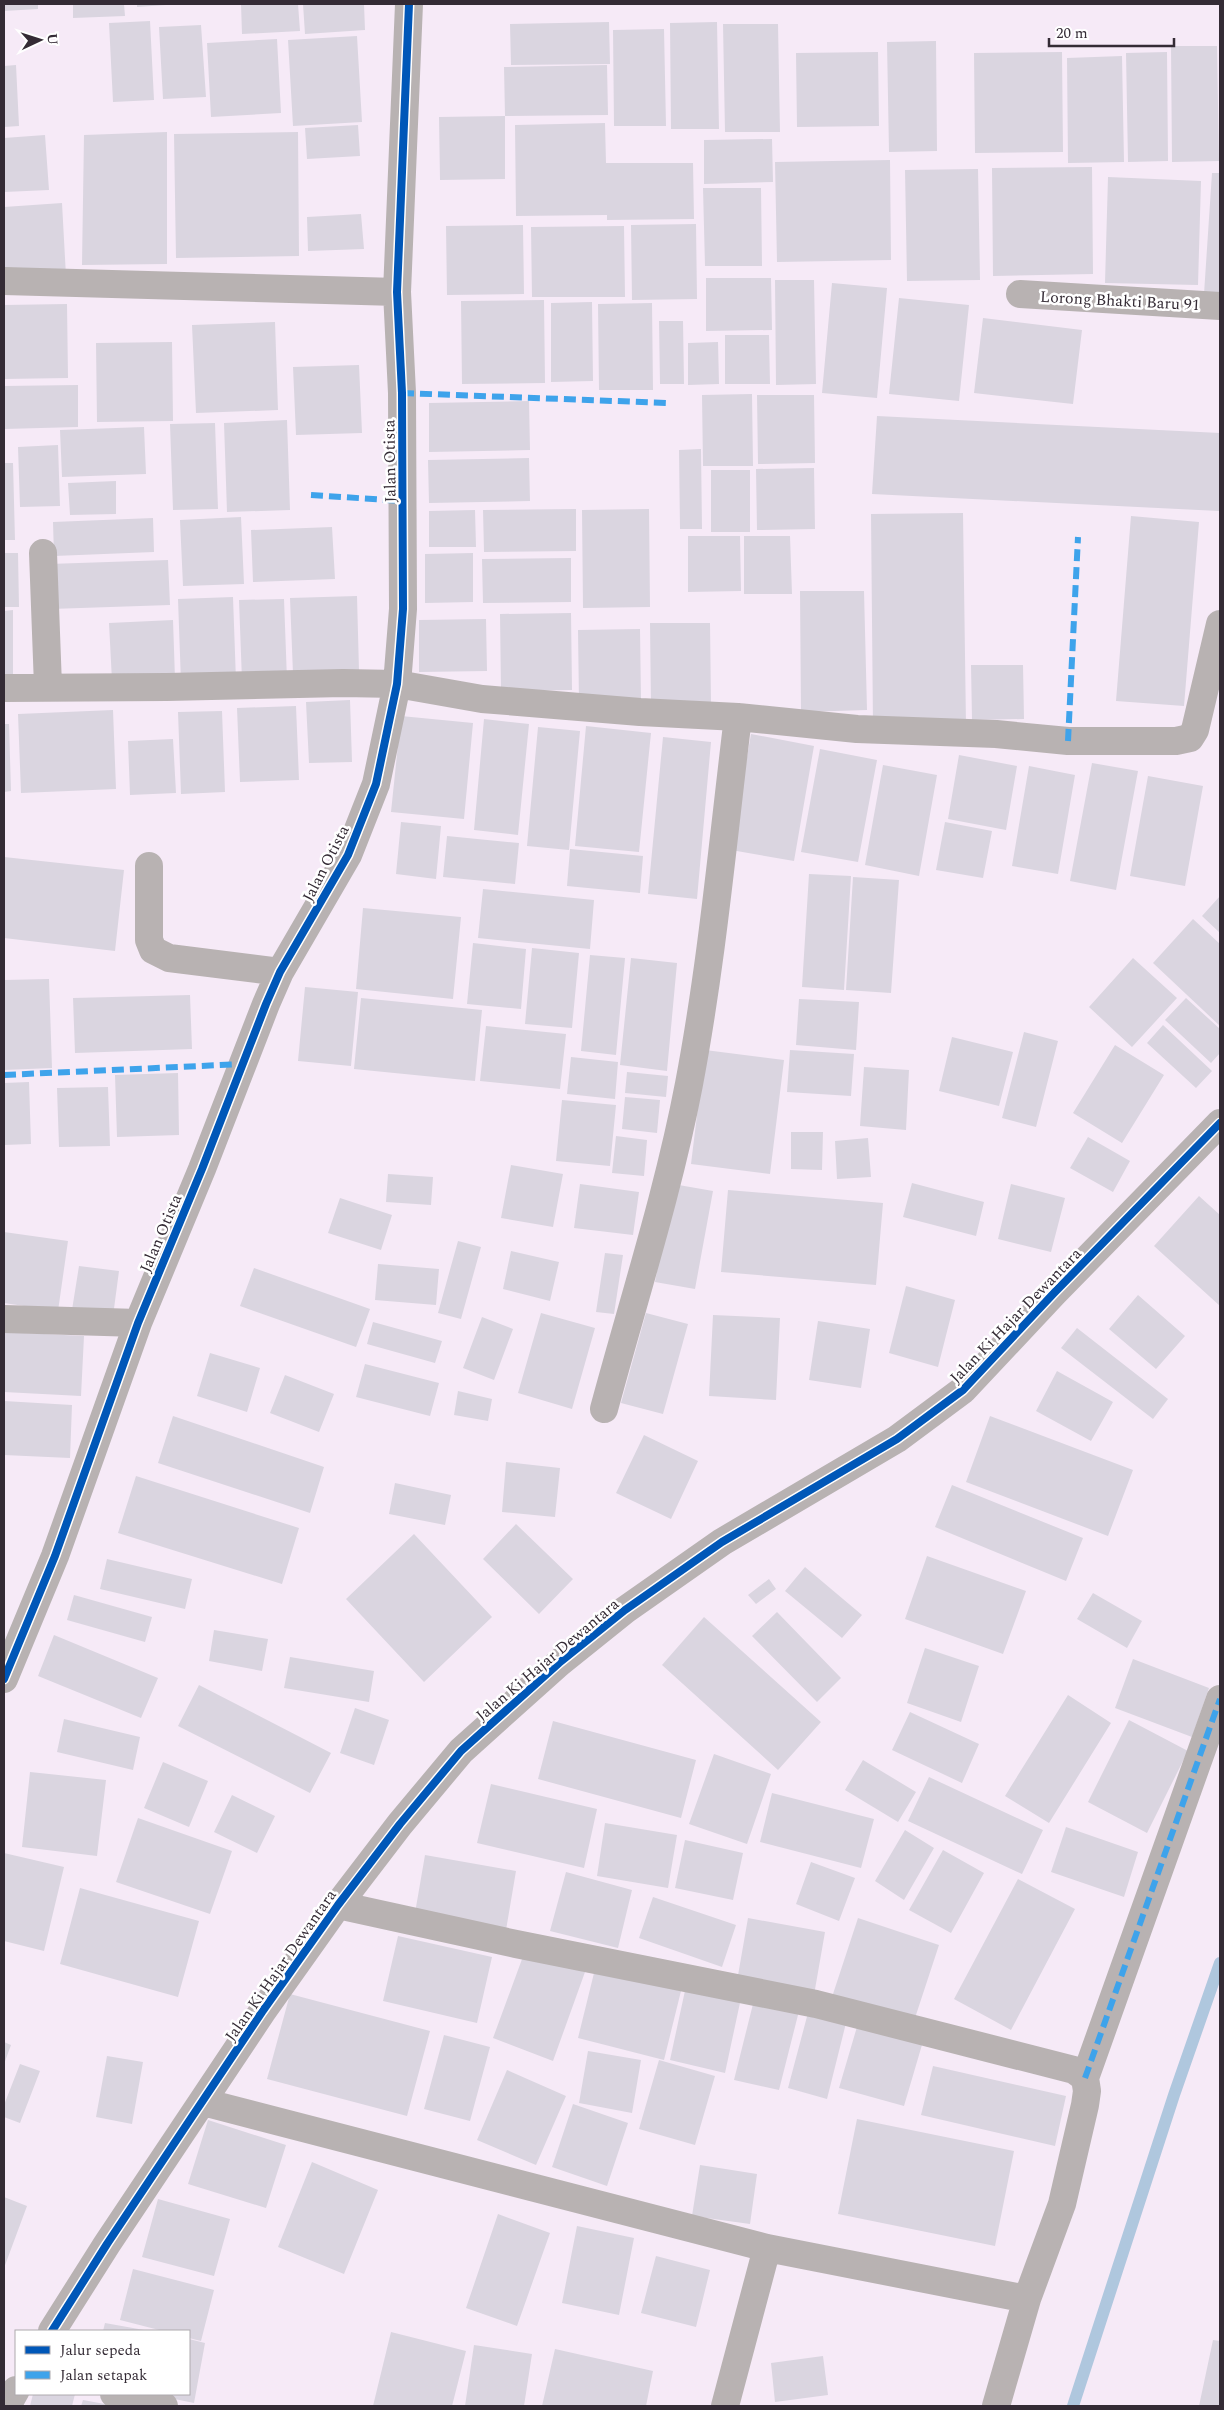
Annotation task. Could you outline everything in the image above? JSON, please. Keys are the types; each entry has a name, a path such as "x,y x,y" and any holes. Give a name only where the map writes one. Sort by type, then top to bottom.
{"street":[{"name":"Jalan Otista","path":"4,1679 55,1556 138,1323 280,972 348,855 376,784 397,684 403,580 402,393 398,292 409,4"},
{"path":"4,281 398,292"},
{"name":"Lorong Bhakti Baru 91","path":"1020,294 1220,306"},
{"path":"43,553 48,686"},
{"path":"4,688 48,686 167,687 343,683 397,684 482,699 630,711 738,717 858,729 996,734 1068,741 1176,741 1190,738 1195,730 1220,624"},
{"path":"604,1409 672,1161 689,1084 705,986 738,717"},
{"path":"149,866 149,940 153,950 169,958 280,972"},
{"name":"Jalan Ki Hajar Dewantara","path":"53,2330 107,2244 262,2012 338,1905 400,1824 460,1751 496,1718 625,1610 722,1542 897,1439 964,1390 1054,1293 1220,1123"},
{"path":"4,1319 138,1323"},
{"path":"996,2406 1027,2299 1044,2257 1064,2195 1085,2106 1087,2091 1085,2078 1220,1699"},
{"path":"338,1905 525,1946 816,2004 1074,2070 1085,2078"},
{"path":"203,2102 767,2248 1027,2299"},
{"path":"725,2406 767,2248"},
{"path":"7,2406 15,2392"},
{"path":"118,2395 164,2406"}],"building":[{"path":"4,4 38,4 38,9 4,11"},
{"path":"73,4 124,4 125,16 73,18"},
{"path":"137,4 166,4 166,5 137,7"},
{"path":"241,4 298,4 300,31 242,34"},
{"path":"303,4 364,4 365,30 305,34"},
{"path":"150,21 154,100 113,102 109,23"},
{"path":"609,22 610,64 511,65 510,24"},
{"path":"717,22 719,129 671,129 670,23"},
{"path":"723,24 778,24 780,132 725,132"},
{"path":"201,25 206,97 163,99 159,27"},
{"path":"664,29 666,126 614,126 613,30"},
{"path":"357,36 362,122 293,126 288,40"},
{"path":"277,39 281,113 211,117 207,43"},
{"path":"936,41 937,151 889,152 887,42"},
{"path":"1171,46 1217,46 1219,161 1172,162"},
{"path":"878,52 879,126 797,127 796,53"},
{"path":"1062,52 1063,152 975,153 974,53"},
{"path":"1167,52 1168,161 1128,162 1126,53"},
{"path":"1122,56 1124,162 1068,163 1067,58"},
{"path":"16,65 19,126 4,127 4,66"},
{"path":"607,65 608,115 505,116 504,67"},
{"path":"505,116 505,179 440,180 439,117"},
{"path":"605,123 606,163 693,163 694,219 607,220 607,215 516,216 515,125"},
{"path":"358,125 360,156 307,159 305,128"},
{"path":"167,132 167,264 82,265 84,135"},
{"path":"298,132 299,256 176,258 174,134"},
{"path":"45,135 49,190 4,192 4,138"},
{"path":"772,139 773,182 704,184 704,140"},
{"path":"890,160 891,260 777,262 775,162"},
{"path":"1092,167 1093,274 993,276 992,168"},
{"path":"978,169 980,280 907,281 905,170"},
{"path":"1212,173 1220,173 1220,295 1204,294"},
{"path":"1108,177 1201,181 1198,285 1105,283"},
{"path":"703,188 761,188 762,266 705,266"},
{"path":"62,203 66,276 4,269 4,207"},
{"path":"361,214 364,249 308,251 307,217"},
{"path":"696,224 697,299 632,300 631,225"},
{"path":"523,225 524,294 447,295 446,226"},
{"path":"624,226 625,297 532,297 531,227"},
{"path":"706,278 771,278 772,330 706,331"},
{"path":"775,280 814,280 816,384 776,385"},
{"path":"832,283 887,288 877,398 822,393"},
{"path":"899,298 969,305 959,401 889,394"},
{"path":"544,300 545,383 462,384 461,301"},
{"path":"592,302 593,381 551,382 551,303"},
{"path":"652,303 653,390 599,390 598,304"},
{"path":"67,304 68,378 4,379 4,305"},
{"path":"983,318 1082,330 1073,404 974,393"},
{"path":"659,321 683,321 684,384 660,384"},
{"path":"275,322 278,410 196,413 192,325"},
{"path":"725,335 769,335 770,384 725,384"},
{"path":"172,342 173,421 97,422 96,343"},
{"path":"718,342 719,384 688,385 688,343"},
{"path":"359,365 362,433 296,435 293,367"},
{"path":"78,385 78,427 4,429 4,386"},
{"path":"752,394 753,466 703,466 702,395"},
{"path":"757,395 814,395 815,463 758,464"},
{"path":"529,401 530,450 429,452 429,403"},
{"path":"877,416 1220,433 1219,511 872,494"},
{"path":"287,420 290,510 227,512 224,423"},
{"path":"215,423 218,509 173,510 170,424"},
{"path":"144,427 146,474 62,477 60,430"},
{"path":"58,445 60,506 20,507 18,447"},
{"path":"701,449 702,529 680,529 679,450"},
{"path":"529,458 530,501 429,503 428,460"},
{"path":"4,463 13,463 15,540 4,540"},
{"path":"814,468 815,529 757,530 756,469"},
{"path":"711,470 750,470 750,532 711,532"},
{"path":"116,481 116,514 70,515 68,483"},
{"path":"576,509 576,551 484,552 483,510"},
{"path":"649,509 650,607 583,608 582,510"},
{"path":"475,510 476,547 429,547 429,511"},
{"path":"963,513 966,726 873,727 871,514"},
{"path":"1131,516 1199,522 1184,706 1116,701"},
{"path":"241,517 244,584 183,586 180,520"},
{"path":"153,518 154,552 54,556 53,522"},
{"path":"332,527 335,579 253,582 251,530"},
{"path":"688,536 740,536 741,591 688,592"},
{"path":"744,536 790,536 792,594 744,594"},
{"path":"4,553 18,553 19,607 4,607"},
{"path":"473,553 473,602 425,603 425,554"},
{"path":"571,558 571,602 483,603 482,559"},
{"path":"168,560 170,605 51,609 49,564"},
{"path":"800,591 864,591 867,710 801,712"},
{"path":"357,596 359,671 293,674 290,598"},
{"path":"233,597 236,681 181,683 178,599"},
{"path":"284,599 287,680 242,681 239,600"},
{"path":"13,610 13,678 4,678 4,611"},
{"path":"571,613 572,690 501,691 500,614"},
{"path":"486,619 487,671 419,672 419,620"},
{"path":"173,620 175,679 112,681 109,623"},
{"path":"650,623 710,623 711,706 651,707"},
{"path":"640,629 641,702 579,703 578,630"},
{"path":"971,665 1023,665 1024,719 972,720"},
{"path":"350,700 352,762 309,763 306,702"},
{"path":"296,706 299,780 240,782 237,708"},
{"path":"113,710 116,789 21,793 18,714"},
{"path":"222,711 225,792 181,794 178,712"},
{"path":"401,716 473,723 464,819 391,812"},
{"path":"484,719 529,724 518,835 474,830"},
{"path":"4,724 9,724 11,791 4,792"},
{"path":"586,726 651,733 639,852 575,846"},
{"path":"538,727 580,731 569,850 527,846"},
{"path":"751,734 814,746 794,861 731,850"},
{"path":"663,737 711,742 697,899 648,894"},
{"path":"173,739 176,793 130,795 128,741"},
{"path":"820,749 877,760 858,862 801,852"},
{"path":"959,755 1017,766 1006,830 948,819"},
{"path":"1092,763 1138,771 1116,890 1070,881"},
{"path":"883,765 937,775 919,876 865,865"},
{"path":"1029,766 1075,775 1058,874 1012,866"},
{"path":"1148,776 1203,786 1185,886 1130,876"},
{"path":"401,822 441,826 436,879 396,874"},
{"path":"945,822 992,831 983,878 936,870"},
{"path":"447,836 519,843 515,884 443,877"},
{"path":"570,849 643,856 640,893 567,886"},
{"path":"4,857 124,870 115,951 4,938"},
{"path":"809,874 851,876 844,990 802,987"},
{"path":"853,877 899,880 891,993 846,990"},
{"path":"483,889 594,900 590,949 478,938"},
{"path":"1220,896 1220,933 1202,916"},
{"path":"363,908 461,917 453,999 356,989"},
{"path":"1193,919 1220,944 1220,1026 1153,963"},
{"path":"473,943 526,949 521,1009 467,1004"},
{"path":"532,948 579,953 572,1028 525,1024"},
{"path":"590,955 625,958 616,1055 581,1051"},
{"path":"631,958 677,963 667,1071 620,1065"},
{"path":"1133,958 1177,998 1132,1047 1089,1007"},
{"path":"49,979 52,1068 4,1070 4,980"},
{"path":"305,987 358,992 351,1066 298,1061"},
{"path":"190,995 192,1049 75,1053 73,998"},
{"path":"361,998 482,1010 475,1081 354,1069"},
{"path":"1186,998 1220,1029 1220,1053 1211,1063 1165,1020"},
{"path":"799,999 859,1002 856,1050 796,1045"},
{"path":"1163,1025 1212,1071 1196,1088 1147,1043"},
{"path":"486,1026 566,1034 560,1089 480,1081"},
{"path":"1024,1032 1058,1041 1036,1127 1002,1118"},
{"path":"952,1037 1013,1052 999,1106 939,1091"},
{"path":"1115,1045 1164,1075 1122,1143 1073,1113"},
{"path":"705,1050 784,1060 770,1174 691,1164"},
{"path":"790,1050 854,1054 851,1096 787,1092"},
{"path":"571,1057 618,1062 615,1099 567,1094"},
{"path":"864,1067 909,1070 906,1130 860,1126"},
{"path":"627,1072 668,1076 666,1097 625,1093"},
{"path":"178,1073 179,1135 117,1137 115,1075"},
{"path":"29,1082 31,1144 4,1145 4,1083"},
{"path":"108,1087 110,1146 59,1147 57,1088"},
{"path":"625,1097 660,1100 657,1133 622,1129"},
{"path":"562,1100 616,1105 610,1166 556,1161"},
{"path":"791,1132 823,1132 822,1170 791,1169"},
{"path":"616,1136 647,1140 644,1176 612,1173"},
{"path":"1088,1137 1130,1161 1113,1192 1070,1168"},
{"path":"868,1138 871,1177 837,1179 835,1141"},
{"path":"511,1165 563,1174 553,1227 501,1218"},
{"path":"388,1174 433,1177 431,1205 386,1202"},
{"path":"912,1183 984,1202 976,1236 903,1217"},
{"path":"580,1184 639,1192 633,1235 574,1228"},
{"path":"673,1184 713,1191 695,1289 655,1282"},
{"path":"1011,1184 1065,1198 1051,1252 998,1239"},
{"path":"728,1190 883,1203 876,1285 721,1272"},
{"path":"1199,1196 1220,1215 1220,1306 1154,1246"},
{"path":"340,1198 392,1215 381,1250 328,1233"},
{"path":"4,1232 68,1241 58,1311 4,1303"},
{"path":"458,1241 481,1247 461,1319 438,1313"},
{"path":"511,1251 559,1262 550,1301 503,1289"},
{"path":"605,1253 623,1255 614,1314 596,1312"},
{"path":"378,1264 439,1269 436,1305 375,1300"},
{"path":"79,1266 119,1271 113,1316 72,1310"},
{"path":"254,1268 370,1309 356,1347 240,1306"},
{"path":"906,1286 955,1300 938,1367 889,1353"},
{"path":"1138,1295 1185,1336 1156,1369 1109,1329"},
{"path":"541,1313 595,1328 572,1409 518,1393"},
{"path":"646,1313 688,1324 663,1414 621,1403"},
{"path":"713,1315 780,1318 776,1400 709,1396"},
{"path":"482,1317 513,1329 494,1380 463,1368"},
{"path":"818,1321 870,1329 861,1388 809,1380"},
{"path":"373,1322 442,1341 435,1363 367,1344"},
{"path":"1077,1328 1168,1399 1153,1419 1061,1348"},
{"path":"4,1332 84,1336 81,1396 4,1392"},
{"path":"210,1353 260,1368 247,1412 197,1396"},
{"path":"365,1364 439,1383 430,1416 356,1397"},
{"path":"1057,1371 1113,1402 1091,1441 1036,1411"},
{"path":"285,1375 334,1394 319,1432 270,1413"},
{"path":"458,1391 492,1399 488,1421 454,1415"},
{"path":"4,1401 72,1405 70,1458 4,1455"},
{"path":"173,1416 324,1467 310,1513 158,1463"},
{"path":"990,1416 1133,1470 1108,1536 966,1482"},
{"path":"644,1435 698,1461 671,1519 616,1493"},
{"path":"506,1462 560,1468 555,1517 502,1512"},
{"path":"136,1476 299,1528 282,1584 118,1533"},
{"path":"395,1483 451,1495 445,1525 389,1514"},
{"path":"952,1485 1083,1538 1066,1581 935,1527"},
{"path":"516,1524 573,1579 539,1614 483,1559"},
{"path":"414,1534 492,1617 424,1682 346,1599"},
{"path":"927,1556 1026,1591 1003,1654 905,1619"},
{"path":"107,1559 192,1579 185,1609 100,1589"},
{"path":"805,1567 862,1615 842,1638 785,1591"},
{"path":"769,1579 776,1589 756,1604 748,1595"},
{"path":"1093,1593 1142,1621 1127,1648 1077,1619"},
{"path":"74,1595 152,1617 145,1642 67,1620"},
{"path":"777,1612 841,1678 817,1702 752,1636"},
{"path":"704,1617 821,1722 778,1770 662,1665"},
{"path":"214,1630 268,1639 262,1671 209,1661"},
{"path":"54,1635 158,1678 141,1718 38,1676"},
{"path":"925,1648 979,1666 961,1722 907,1703"},
{"path":"290,1657 374,1671 369,1702 284,1688"},
{"path":"1133,1659 1209,1688 1192,1737 1115,1708"},
{"path":"199,1685 331,1753 310,1793 178,1726"},
{"path":"1068,1695 1111,1723 1049,1823 1005,1796"},
{"path":"355,1708 389,1720 374,1765 340,1753"},
{"path":"910,1712 979,1744 962,1783 892,1750"},
{"path":"64,1719 140,1737 133,1770 57,1752"},
{"path":"1129,1720 1188,1751 1147,1833 1088,1802"},
{"path":"553,1721 696,1760 681,1818 538,1779"},
{"path":"714,1754 771,1774 747,1844 689,1824"},
{"path":"863,1760 916,1792 898,1822 845,1790"},
{"path":"163,1762 208,1781 189,1827 144,1808"},
{"path":"30,1772 106,1780 97,1856 22,1847"},
{"path":"929,1777 1043,1830 1022,1874 908,1821"},
{"path":"491,1784 597,1809 584,1868 477,1843"},
{"path":"772,1793 874,1819 861,1868 760,1842"},
{"path":"232,1795 275,1816 257,1853 214,1832"},
{"path":"138,1818 232,1851 210,1914 116,1882"},
{"path":"605,1823 677,1835 668,1888 597,1876"},
{"path":"1066,1827 1138,1852 1124,1897 1051,1872"},
{"path":"905,1830 934,1848 904,1900 875,1881"},
{"path":"685,1840 743,1853 733,1900 675,1888"},
{"path":"943,1850 984,1873 951,1933 909,1910"},
{"path":"4,1853 64,1867 44,1951 4,1941"},
{"path":"425,1855 516,1871 506,1930 415,1913"},
{"path":"811,1862 855,1878 839,1921 796,1904"},
{"path":"566,1872 632,1890 618,1948 550,1931"},
{"path":"1018,1879 1075,1909 1011,2030 954,1999"},
{"path":"80,1888 199,1921 178,1997 60,1964"},
{"path":"653,1897 736,1925 722,1967 639,1938"},
{"path":"748,1918 825,1932 814,1995 737,1981"},
{"path":"858,1918 939,1945 913,2024 832,1997"},
{"path":"398,1936 492,1957 477,2023 383,2001"},
{"path":"525,1951 585,1972 553,2061 493,2038"},
{"path":"595,1969 681,1991 664,2060 578,2038"},
{"path":"686,1986 741,1998 725,2073 670,2060"},
{"path":"290,1994 430,2031 407,2116 267,2079"},
{"path":"754,2000 799,2011 779,2090 734,2080"},
{"path":"809,2009 847,2019 827,2099 788,2088"},
{"path":"859,2020 924,2038 904,2106 839,2088"},
{"path":"444,2035 490,2047 470,2121 424,2109"},
{"path":"4,2042 11,2045 4,2064"},
{"path":"588,2051 641,2060 632,2113 579,2103"},
{"path":"107,2056 143,2062 132,2124 96,2117"},
{"path":"659,2060 715,2076 695,2145 639,2129"},
{"path":"20,2064 40,2071 20,2123 4,2117 4,2105"},
{"path":"933,2066 1066,2096 1055,2146 921,2115"},
{"path":"507,2070 566,2096 536,2165 477,2140"},
{"path":"573,2104 628,2123 607,2186 552,2167"},
{"path":"857,2119 1014,2151 995,2246 838,2214"},
{"path":"208,2120 286,2145 266,2208 188,2184"},
{"path":"312,2162 378,2190 344,2274 278,2247"},
{"path":"700,2165 757,2174 750,2224 692,2216"},
{"path":"4,2197 27,2206 4,2268"},
{"path":"158,2199 230,2219 214,2276 142,2257"},
{"path":"498,2214 550,2233 517,2326 466,2308"},
{"path":"577,2226 634,2238 619,2315 562,2303"},
{"path":"656,2256 710,2270 696,2327 641,2313"},
{"path":"133,2269 214,2290 201,2341 190,2338 190,2330 159,2330 120,2320"},
{"path":"105,2323 144,2330 103,2330"},
{"path":"391,2332 466,2351 452,2406 373,2406"},
{"path":"190,2339 205,2343 194,2403 155,2395 190,2395"},
{"path":"1213,2340 1220,2341 1220,2406 1199,2406"},
{"path":"474,2345 532,2354 524,2406 465,2406"},
{"path":"555,2349 653,2371 646,2406 542,2406"},
{"path":"823,2356 828,2395 775,2402 771,2363"},
{"path":"33,2395 75,2395 72,2406 30,2406"},
{"path":"83,2400 110,2405 81,2406"}],"waterway":[{"path":"1073,2406 1174,2095 1220,1963"}],"marked path":[{"path":"402,393 668,403"},
{"path":"311,495 403,501"},
{"path":"1068,741 1078,537"},
{"path":"4,1075 243,1064"},
{"path":"1085,2078 1220,1699"}],"cycle path":[{"path":"4,1679 55,1556 138,1323 202,1169 266,1004 280,972 348,855 376,784 397,684 403,609 402,393 397,292 409,4"},
{"path":"53,2330 107,2244 262,2012 338,1905 400,1824 461,1751 559,1663 625,1610 722,1542 897,1439 963,1390 1054,1293 1220,1123"}]}
